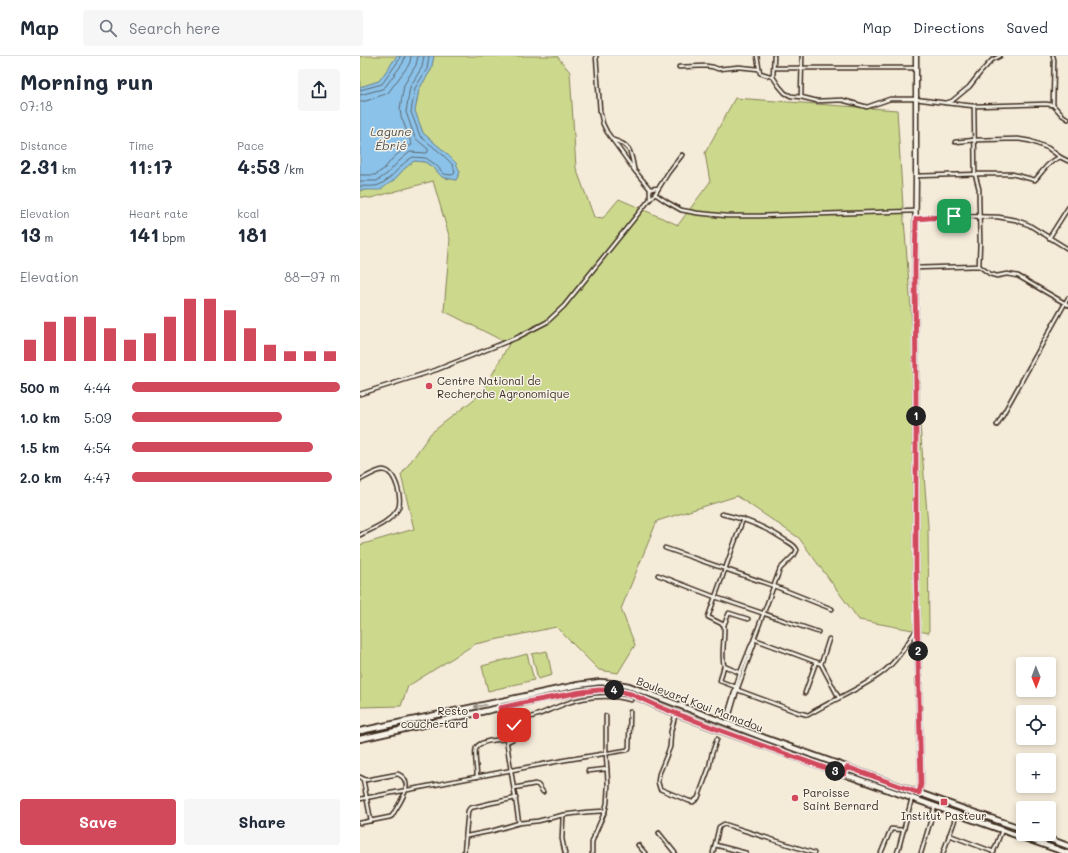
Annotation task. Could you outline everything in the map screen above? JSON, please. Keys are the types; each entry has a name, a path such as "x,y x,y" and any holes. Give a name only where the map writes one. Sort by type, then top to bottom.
{"main road":[{"name":"Boulevard Koui Mamadou","path":"360,731 590,683 612,683 629,686 847,767 1016,827"},
{"name":"Boulevard Koui Mamadou","path":"360,739 533,700 581,692 611,690 631,694 662,708 722,731 1067,853"},
{"path":"844,774 847,767"},
{"path":"1055,841 1068,846"}],"street":[{"path":"596,56 600,111 603,124 635,171 650,189 650,199"},
{"path":"757,56 760,73 773,77 785,93 791,96 817,101 842,100 867,108 890,99 915,99 974,106 1046,104 1053,105 1068,119"},
{"path":"773,77 774,56"},
{"path":"801,97 802,56"},
{"path":"916,56 916,567 921,784 919,793"},
{"path":"946,103 952,101 969,87 992,60 1000,56"},
{"path":"1053,56 1053,105"},
{"path":"678,67 706,66 718,69 739,67 759,69"},
{"path":"774,68 915,68"},
{"path":"974,106 980,241 978,266"},
{"path":"956,142 1018,139 1030,141 1048,148 1068,161"},
{"path":"613,140 627,146 632,156 635,171"},
{"path":"360,394 436,370 516,338 547,322 564,306 655,194 668,173 682,155"},
{"path":"916,176 1012,174 1036,180 1045,167 1060,157"},
{"path":"650,189 658,188"},
{"path":"655,194 681,210 727,216 915,211"},
{"path":"1049,238 1068,208"},
{"path":"916,219 954,216 998,217 1016,220 1029,225 1068,249"},
{"path":"915,268 978,266 990,274 997,276 1006,274 1018,276 1067,304"},
{"path":"997,425 1067,304 1068,298"},
{"path":"360,480 378,471 387,471 393,476 398,487 399,506 388,520 360,535"},
{"path":"722,514 754,523 776,534 797,548 795,554 780,569 740,673 736,689 730,714 728,715 736,689 754,644 754,639"},
{"path":"724,625 708,617 742,519"},
{"path":"665,548 774,586 832,609"},
{"path":"658,575 715,597 818,632"},
{"path":"748,619 729,612 724,625 724,666 720,681 736,689 808,715 883,673 892,664 918,629"},
{"path":"754,639 821,664 838,698"},
{"path":"821,664 829,639"},
{"path":"805,693 816,662"},
{"path":"724,666 740,673"},
{"path":"504,724 537,716 558,706 592,697 612,697 631,700"},
{"path":"499,701 520,823"},
{"path":"360,799 629,749 630,712"},
{"path":"676,713 671,730 670,747 659,774 658,782 660,789 689,801 693,802 696,800 709,768 717,738"},
{"path":"592,853 592,842 605,811 608,785 606,716"},
{"path":"477,777 475,755 478,744 517,737 514,722"},
{"path":"588,772 607,769"},
{"path":"360,777 363,779 370,779 400,774 406,783 406,791 392,816 360,823"},
{"path":"363,779 371,821"},
{"path":"514,788 535,784 538,785 543,792"},
{"path":"464,853 467,836 468,811 470,808 516,798"},
{"path":"897,853 900,847 912,798"},
{"path":"921,853 935,806"},
{"path":"467,836 520,823 538,821 563,815 605,811"},
{"path":"943,853 957,814"},
{"path":"563,815 562,839 565,853"},
{"path":"713,853 719,827 724,824 814,853"},
{"path":"880,853 891,829 904,830"},
{"path":"949,835 993,852 1002,830"},
{"path":"660,833 675,853"},
{"path":"638,845 645,853"},
{"path":"715,845 746,853"}],"green space":[{"path":"360,56 397,56 379,81 360,87"},
{"path":"434,56 557,56 570,72 576,168 594,217 603,218 619,199 678,225 710,182 705,153 735,98 897,110 903,207 928,526 929,633 859,620 799,538 737,496 657,521 621,609 635,645 618,673 599,670 556,627 475,644 408,686 401,706 360,707 360,545 414,529 401,475 431,433 482,393 509,344 444,311 450,239 433,181 371,198 360,197 360,190 394,180 414,161 425,162 434,168 442,177 456,180 460,172 444,151 423,133 415,111 419,89 431,70"},
{"path":"547,651 552,675 538,679 532,654"},
{"path":"527,654 534,680 488,691 482,666"}],"water":[{"name":"Lagune Ébrié","path":"397,56 434,56 431,70 419,89 415,111 423,133 456,163 460,172 456,180 442,177 434,168 425,162 414,161 394,180 380,190 360,190 360,87 379,81"}],"place":[{"name":"Centre National de Recherche Agronomique","path":"429,386"},
{"name":"Resto couche-tard","path":"476,716"},
{"name":"Paroisse Saint Bernard","path":"795,798"},
{"name":"Institut Pasteur","path":"944,802"}],"route":[{"path":"514,725 514,722 504,724 500,708 581,692 611,690 631,694 662,708 722,731 842,774 844,774 847,767 919,793 921,784 916,567 916,219 954,216"}]}
